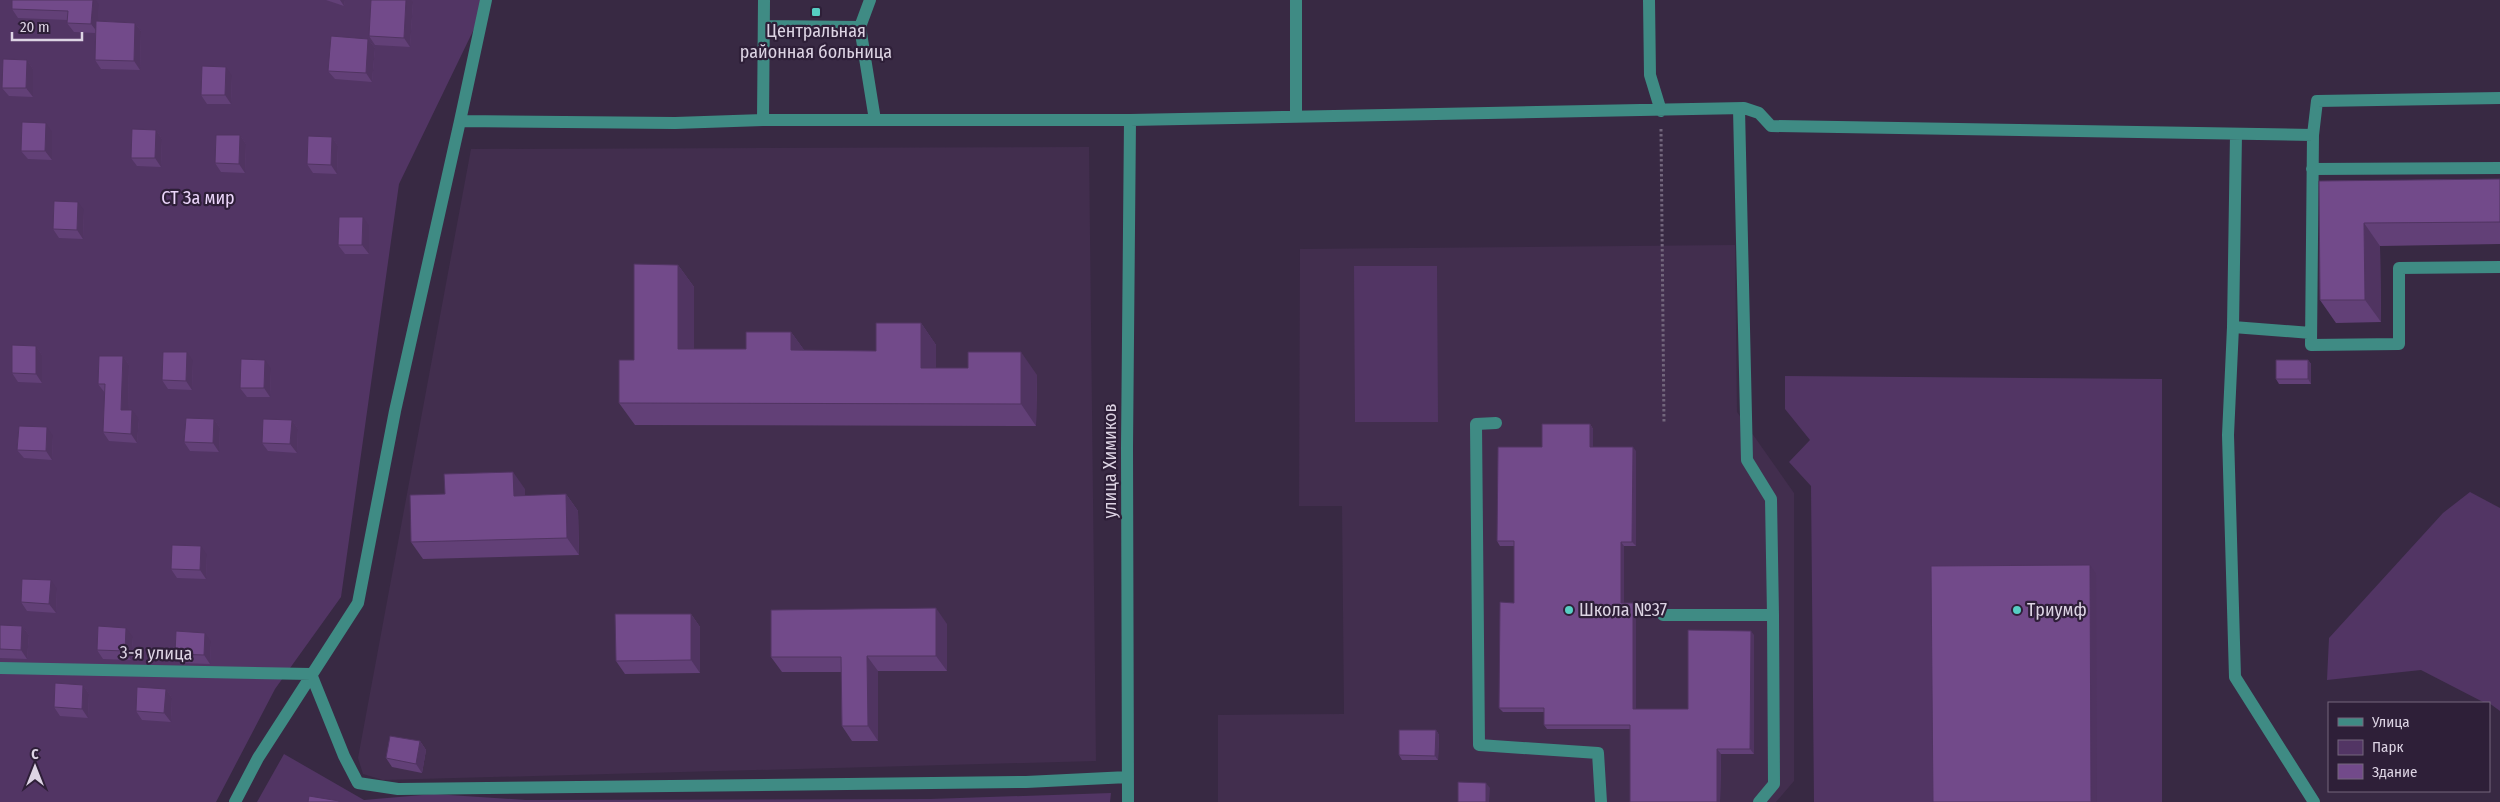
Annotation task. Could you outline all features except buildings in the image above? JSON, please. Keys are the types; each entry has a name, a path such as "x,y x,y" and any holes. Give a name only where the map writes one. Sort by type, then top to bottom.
{"street":[{"path":"235,802 258,758 358,603 396,411 486,0"},
{"path":"764,0 764,120"},
{"path":"870,0 860,27 875,120"},
{"path":"1296,0 1296,116"},
{"path":"1649,0 1650,75 1661,111"},
{"path":"764,26 860,27"},
{"path":"2500,98 2317,101 2312,169 2311,346 2399,344 2399,268 2500,267"},
{"path":"460,121 675,123 764,120 1130,120 1739,109 1759,113 1771,126 2313,136"},
{"path":"1739,109 1747,460 1771,499 1774,784 1759,802"},
{"name":"улица Химиков","path":"1128,802 1127,448 1130,120"},
{"path":"2236,134 2233,327 2228,435 2235,677 2314,802"},
{"path":"2312,169 2500,168"},
{"path":"2233,327 2311,334"},
{"path":"1496,423 1476,424 1480,745 1598,753 1600,802"},
{"path":"1663,615 1773,615"},
{"name":"3-я улица","path":"0,668 311,674"},
{"path":"311,674 344,756 358,783 398,789 1026,782 1128,777"}],"path":[{"path":"1661,111 1664,424"}],"shaded area":[{"path":"1089,147 1096,761 383,780 363,774 358,758 471,149"},
{"name":"Школа №37","path":"1735,245 1737,412 1794,493 1794,781 1776,802 1218,802 1218,715 1344,714 1342,506 1299,506 1300,249"}],"green space":[{"name":"СТ За мир","path":"0,0 488,0 399,184 341,597 275,689 216,802 0,802"},
{"path":"1354,266 1437,266 1438,422 1355,422"},
{"path":"1785,376 2162,379 2162,802 1814,802 1811,486 1789,462 1810,440 1785,409"},
{"path":"2470,492 2500,508 2500,711 2490,702 2483,702 2421,670 2327,680 2329,638 2443,513"},
{"path":"284,754 364,800 434,794 526,800 930,799 1111,793 1110,802 257,802"}],"place":[{"name":"Центральная районная больница","path":"816,12"},
{"name":"Школа №37","path":"1569,610"},
{"name":"Триумф","path":"2017,610"}]}
